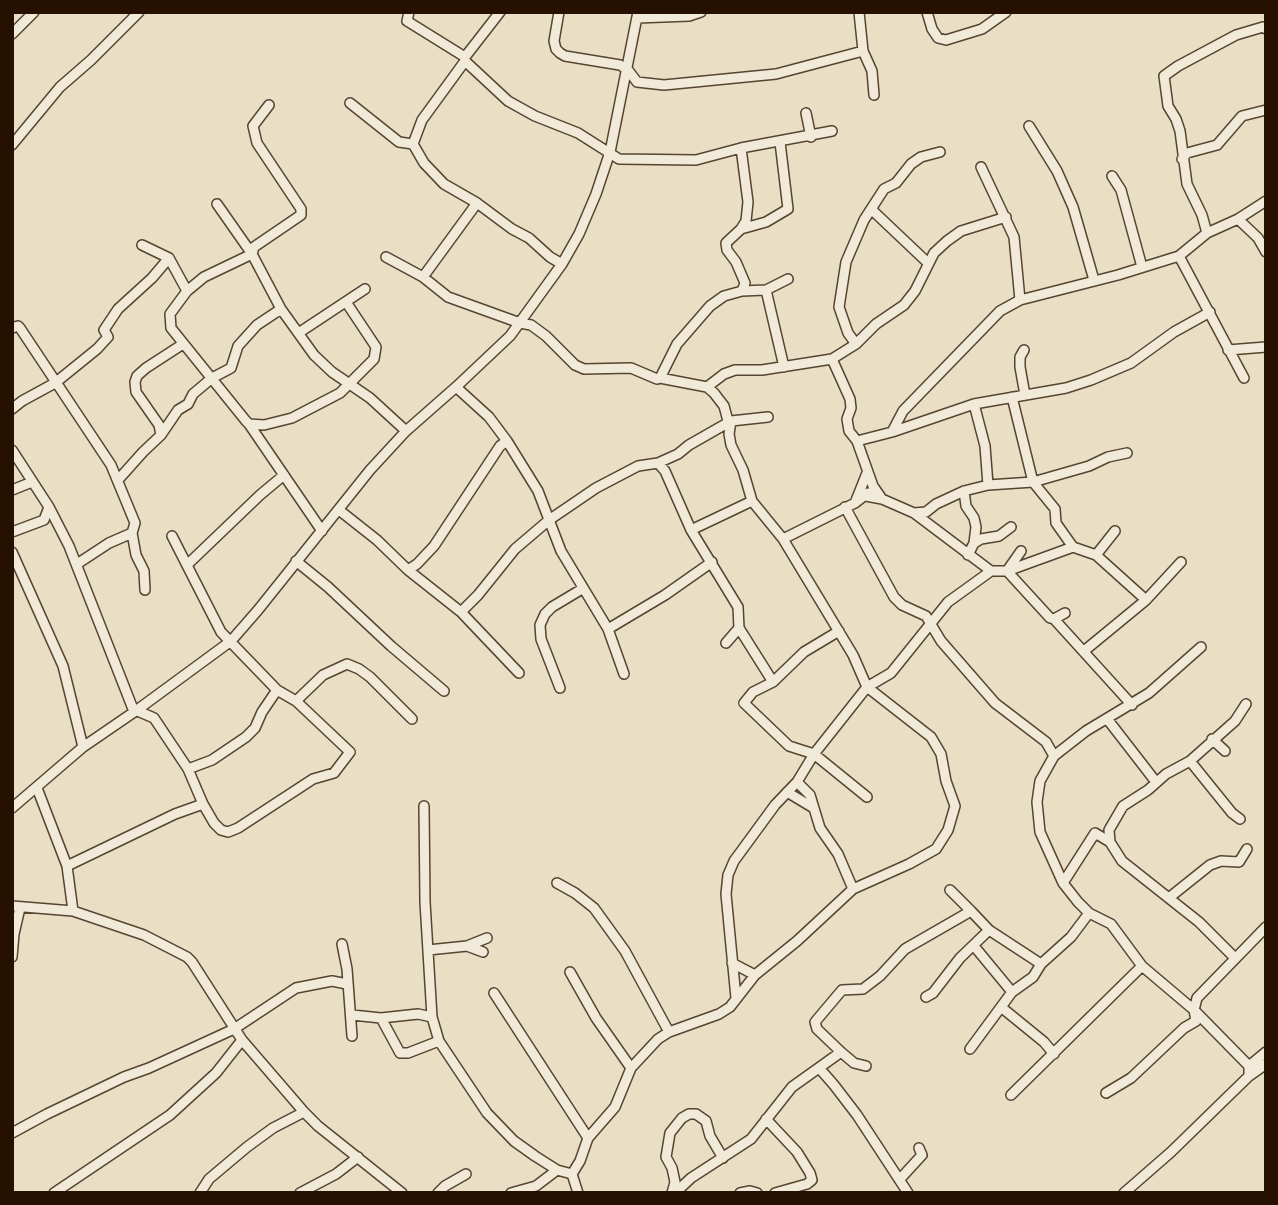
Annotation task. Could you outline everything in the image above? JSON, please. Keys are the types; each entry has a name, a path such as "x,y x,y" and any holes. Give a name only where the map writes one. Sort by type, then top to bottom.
{"street":[{"path":"12,34 34,12"},
{"path":"12,145 60,87 139,12"},
{"path":"409,12 407,21 465,59 508,101 578,134 619,159 696,160 741,148 832,131"},
{"path":"413,144 422,120 500,12"},
{"path":"559,12 554,41 560,53 620,65 628,70 637,82 664,85 776,74 863,51"},
{"path":"12,808 83,747 231,641 405,431 493,354 520,323 562,264 583,224 610,152 637,15 689,16 701,12"},
{"path":"859,12 863,51 872,71 874,95"},
{"path":"928,12 932,29 938,38 946,40 982,29 994,16 1006,12"},
{"path":"1207,233 1202,215 1187,184 1180,131 1168,106 1164,76 1236,35 1264,27 1266,29"},
{"path":"351,103 399,142 413,144"},
{"path":"269,105 253,126 257,143 301,209 301,215 254,247 252,254 204,277 187,291 170,314 169,321 175,334 249,424 322,531"},
{"path":"1182,159 1187,153 1217,145 1242,117 1266,110"},
{"path":"806,113 810,137"},
{"path":"1029,126 1057,171 1073,207 1094,280"},
{"path":"741,229 766,222 788,209 780,142"},
{"path":"413,144 424,163 444,184 529,238 562,264"},
{"path":"741,148 748,202 746,221 726,243 745,283 742,291"},
{"path":"856,344 848,333 839,307 845,262 884,189 897,183 911,164 921,157 940,152"},
{"path":"981,167 1013,237 1020,300"},
{"path":"1112,176 1121,190 1142,267"},
{"path":"891,432 904,411 1000,311 1020,300 1179,256 1207,233 1238,219 1266,201"},
{"path":"423,277 477,203"},
{"path":"217,204 252,254 281,309 314,355 332,372 351,383 405,431"},
{"path":"871,209 928,263"},
{"path":"707,387 724,374 735,370 784,367 832,359 856,344 876,324 904,305 934,253 961,231 1006,217"},
{"path":"1238,219 1258,238 1266,252"},
{"path":"142,245 169,258 187,291"},
{"path":"1179,256 1244,378"},
{"path":"386,257 423,277 448,297 531,325 575,365 584,369 594,371 631,368 657,379 707,387 724,406 728,421 731,421"},
{"path":"12,409 75,369 108,337 104,330 118,309 152,278 169,258"},
{"path":"660,378 677,344 710,306 724,296 766,289 788,279"},
{"path":"300,332 365,289"},
{"path":"766,289 784,367"},
{"path":"249,424 264,425 292,418 340,393 374,359 376,346 346,302"},
{"path":"118,480 161,435 178,410 188,404 193,394 212,378 230,368 238,346 257,325 281,309"},
{"path":"857,441 974,404 1066,388 1131,363 1174,332 1210,312"},
{"path":"12,328 20,328 92,434 118,480 135,523 132,533 136,555 144,571 145,590"},
{"path":"161,435 159,425 136,391 135,382 137,376 146,368 184,344"},
{"path":"1228,350 1266,346"},
{"path":"1024,350 1020,357 1020,367 1025,395"},
{"path":"832,359 850,399 847,419 849,431 857,441 867,473 882,499"},
{"path":"456,387 489,417 538,491 561,551 608,629 624,674"},
{"path":"1012,397 1033,482 1055,509 1056,523 1073,547 1096,555 1146,600"},
{"path":"974,404 985,446 988,485"},
{"path":"461,612 515,549 549,520 616,477 638,466 657,463 678,454 689,444 731,421 768,417"},
{"path":"578,1193 572,1174 588,1138 615,1107 631,1068 658,1040 669,1032 719,1014 730,1007 755,975 797,941 853,889 936,849 948,830 955,806 946,781 941,754 931,737 867,687 858,663 783,539 752,501 743,470 730,444 731,421"},
{"path":"408,570 433,546 500,446 507,441"},
{"path":"12,450 49,507 77,564 133,709 154,718 188,769 203,804 221,830 228,832 313,779 334,773 349,755 349,749 296,701 277,690 221,632 172,536"},
{"path":"927,516 964,492 988,485 1033,482 1127,453"},
{"path":"657,463 665,471 691,530 738,607 739,628 773,682"},
{"path":"855,503 867,473"},
{"path":"188,564 284,475"},
{"path":"12,490 32,482"},
{"path":"783,539 855,503 866,496 873,486"},
{"path":"964,492 966,506 974,517 976,527 974,543 968,555"},
{"path":"866,496 882,499 927,516 968,555 991,571 1007,571 1073,547"},
{"path":"691,530 752,501"},
{"path":"12,533 44,520 49,507"},
{"path":"845,507 894,597 902,605 926,616 941,641 995,702 1046,742 1054,756"},
{"path":"338,510 461,612 490,639 519,673"},
{"path":"974,543 999,536 1010,527"},
{"path":"1096,555 1115,531"},
{"path":"77,564 109,543 132,533"},
{"path":"1007,571 1021,551"},
{"path":"12,552 63,666 83,747"},
{"path":"296,561 444,691"},
{"path":"608,629 665,595 712,562"},
{"path":"1084,651 1146,600 1181,562"},
{"path":"737,998 726,894 728,875 734,861 867,687 891,673 948,602 991,571"},
{"path":"1007,571 1132,705"},
{"path":"560,688 541,639 541,625 545,614 552,607 582,589"},
{"path":"1054,619 1065,613"},
{"path":"726,643 739,628"},
{"path":"839,631 804,652 773,682 753,692 744,703 789,746 814,754 867,797"},
{"path":"1201,647 1149,693 1086,731 1054,756 1041,781 1037,802 1040,832 1063,883 1089,913 1111,924 1142,966 1194,1010 1249,1066 1249,1076"},
{"path":"296,701 323,675 347,664 370,677 412,719"},
{"path":"188,769 212,760 246,737 255,728 277,690"},
{"path":"1235,958 1170,897 1122,861 1110,842 1109,830 1123,806 1166,774 1190,761 1235,720 1246,704"},
{"path":"1108,719 1156,782"},
{"path":"1212,739 1225,751"},
{"path":"1190,761 1232,813 1240,819"},
{"path":"797,782 810,795 820,828 838,854 853,889"},
{"path":"37,788 66,866 73,911"},
{"path":"788,792 812,807"},
{"path":"66,866 175,814 203,804"},
{"path":"424,806 432,1017 439,1041 487,1113 514,1141 557,1170 572,1174"},
{"path":"1063,883 1095,834 1110,842"},
{"path":"1170,897 1210,864 1239,862 1247,849"},
{"path":"557,883 575,892 594,908 625,951 669,1032"},
{"path":"950,890 989,930 1041,964"},
{"path":"12,957 16,907 73,911 144,935 187,957 242,1040 304,1112 402,1193"},
{"path":"866,1066 854,1063 841,1052 817,1029 815,1022 842,990 863,989 880,976 905,949 971,911"},
{"path":"970,1049 1012,992 1033,977 1041,964 1071,937 1089,913"},
{"path":"1106,1093 1131,1079 1184,1028 1196,1021 1194,1010 1197,998 1266,927"},
{"path":"926,997 933,993 960,958 989,930"},
{"path":"428,950 467,946 487,938"},
{"path":"342,944 352,1015 352,1036"},
{"path":"467,946 483,952"},
{"path":"974,946 1012,992"},
{"path":"732,963 755,975"},
{"path":"1012,1095 1142,966"},
{"path":"570,972 596,1018 631,1068"},
{"path":"12,1133 124,1077 234,1029 296,988 332,981 347,984"},
{"path":"494,993 588,1138"},
{"path":"1002,1007 1044,1042 1054,1054"},
{"path":"352,1015 381,1018 418,1014 432,1017"},
{"path":"381,1018 401,1052 408,1053 439,1041"},
{"path":"54,1193 170,1115 216,1073 242,1040"},
{"path":"673,1193 751,1139 792,1087 841,1052"},
{"path":"1249,1066 1266,1052"},
{"path":"1131,1191 1249,1076 1266,1064"},
{"path":"820,1069 834,1084 908,1193"},
{"path":"200,1193 209,1180 247,1147 273,1128 304,1112"},
{"path":"673,1193 673,1168 666,1157 670,1133 682,1118 696,1114 706,1121 710,1136 723,1158"},
{"path":"765,1119 797,1152 810,1173 811,1180 807,1184 775,1193"},
{"path":"901,1179 922,1154 919,1148"},
{"path":"300,1193 337,1174 358,1157"},
{"path":"512,1193 536,1186 557,1170"},
{"path":"439,1193 445,1186 466,1174"}]}
